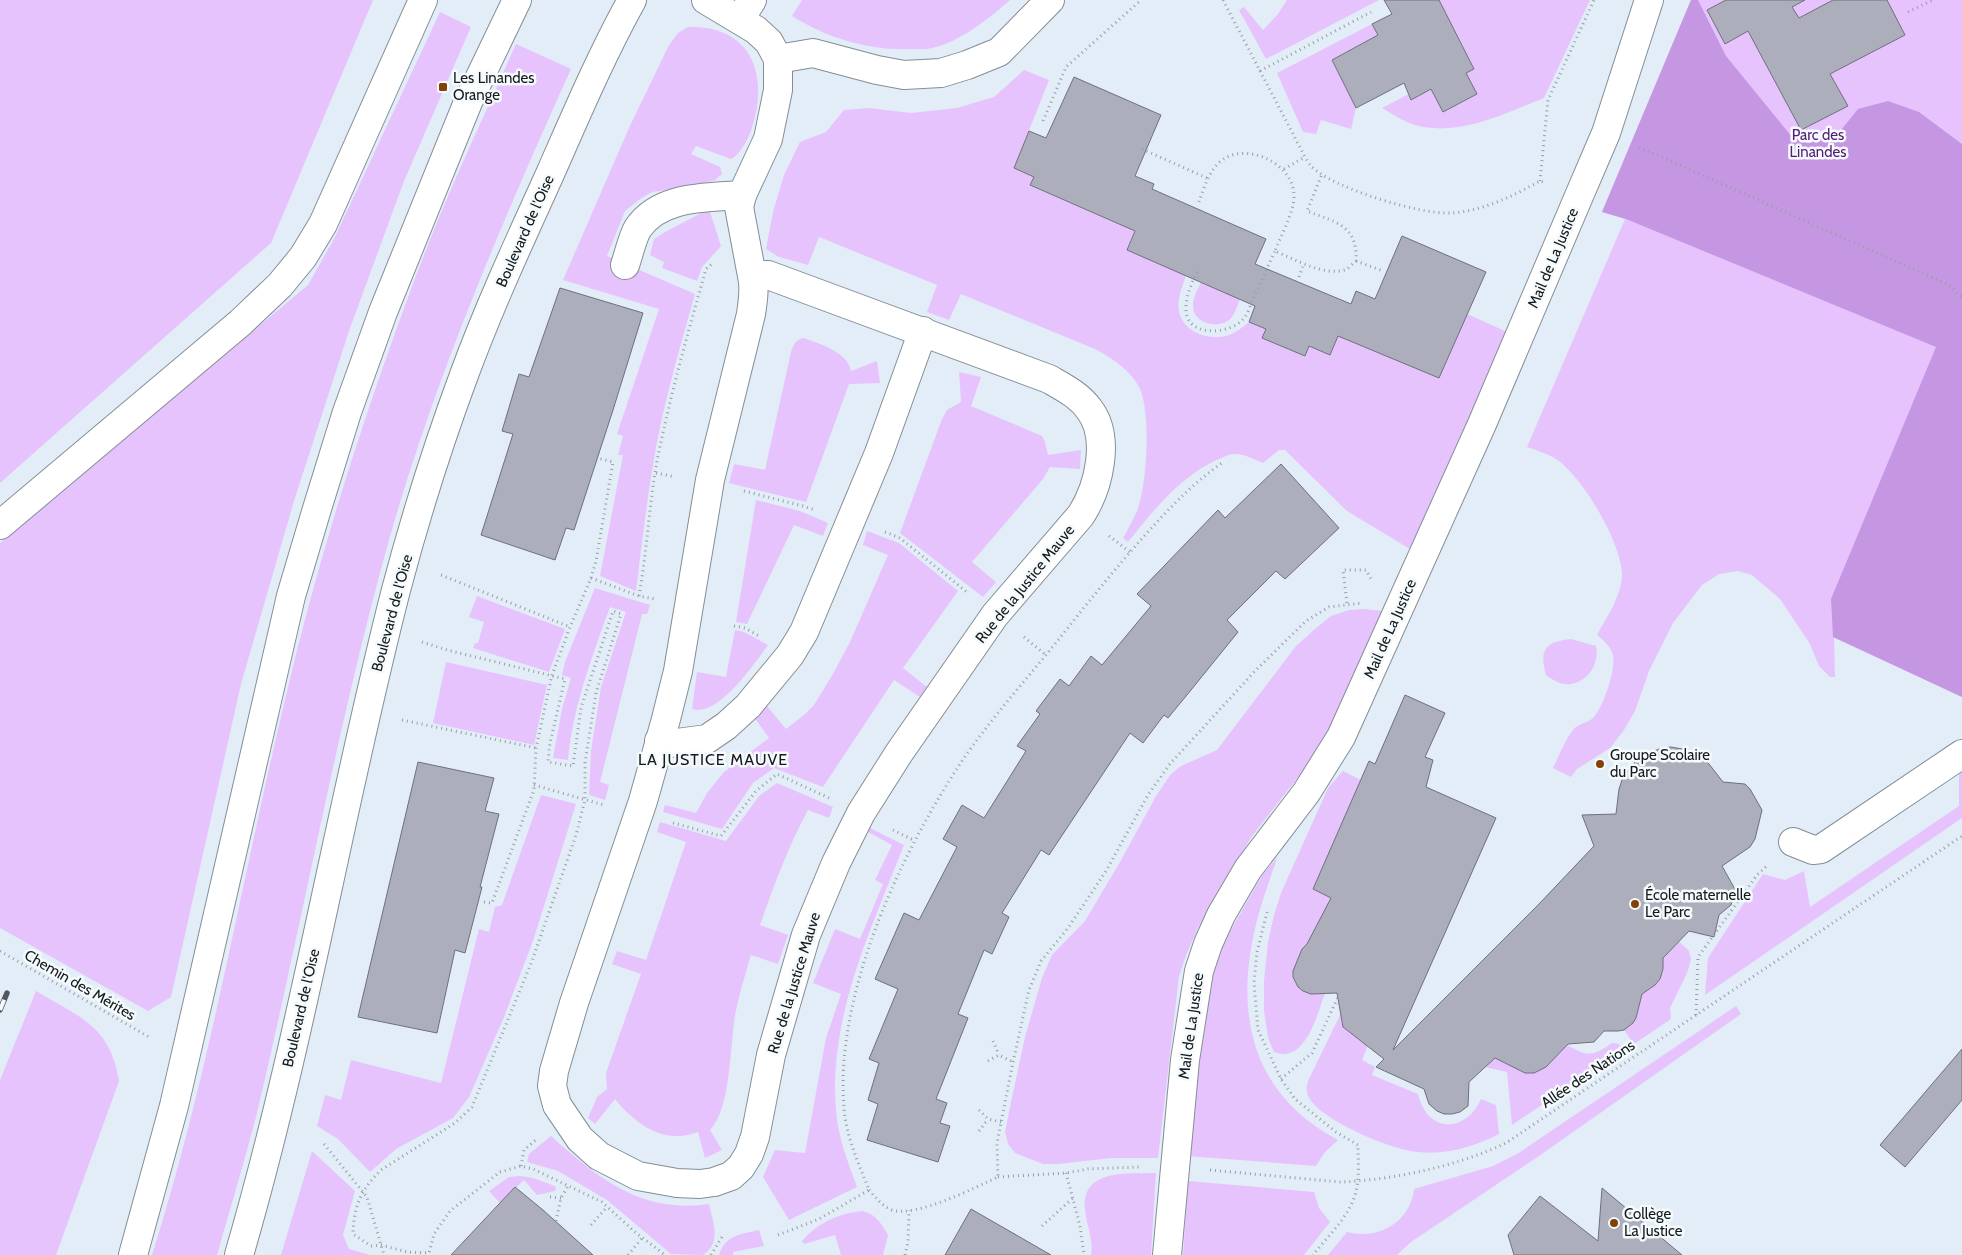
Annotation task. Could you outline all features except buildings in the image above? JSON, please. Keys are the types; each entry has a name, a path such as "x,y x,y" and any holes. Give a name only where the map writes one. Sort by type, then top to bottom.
{"street":[{"path":"0,525 240,323 280,285 303,258 323,224 423,0"},
{"path":"133,1255 174,1106 291,596 316,512 347,412 383,312 468,102 517,0"},
{"name":"Boulevard de l'Oise","path":"239,1255 298,1023 374,682 418,513 464,375 490,310 595,71 632,0"},
{"path":"706,0 746,10 756,30 769,42 778,59 813,53 876,70 904,75 941,73 999,52 1050,0"},
{"name":"Mail de La Justice","path":"1167,1255 1185,1060 1199,971 1208,944 1221,915 1248,869 1306,793 1341,737 1482,424 1606,133 1649,0"},
{"name":"Rue de la Justice Mauve","path":"752,276 768,275 1049,378 1078,397 1090,410 1100,437 1100,460 1097,482 1090,501 1078,520 996,616 898,753 861,813 836,863 806,934 776,1038 755,1137 749,1154 741,1167 731,1176 714,1182 700,1184 656,1180 638,1176 599,1156 580,1139 566,1121 554,1096 554,1071 638,814 678,670 709,484 751,314 753,298 752,276 739,207 742,195 768,140 778,90 778,59"},
{"path":"625,265 637,230 647,218 678,201 742,195"},
{"path":"659,742 677,743 706,739 726,726 748,706 783,665 804,632 879,453 923,331"},
{"path":"1793,842 1813,850 1821,849 1962,754"}],"path":[{"path":"1043,121 1066,67 1141,0"},
{"path":"1223,0 1304,157 1312,167 1322,174 1350,188 1395,204 1450,214 1494,204 1540,181 1579,196"},
{"path":"1540,181 1548,100 1594,0"},
{"path":"1908,12 1933,0"},
{"path":"1260,71 1371,12"},
{"path":"1606,133 1949,285 1962,297"},
{"path":"1142,149 1208,179"},
{"path":"1197,272 1186,304 1187,316 1191,323 1199,328 1215,331 1228,329 1244,319 1295,199 1293,184 1284,169 1271,160 1240,153 1226,158 1215,166 1199,202"},
{"path":"1284,169 1304,157"},
{"path":"1274,251 1322,270 1335,271 1348,268 1356,261 1357,247 1352,233 1344,227 1307,211 1322,174"},
{"path":"591,578 639,596 656,472 682,350 706,269 720,256"},
{"path":"1356,261 1383,271"},
{"path":"1299,277 1304,263"},
{"path":"484,902 492,903 534,790 536,748 552,675 596,561 613,462 598,458"},
{"path":"1222,463 1199,479 1173,504 1117,566 983,732 951,777 915,841 892,888 868,950 855,992 845,1038 844,1109 852,1146 869,1190 882,1204 894,1210 909,1210 939,1204 998,1177 997,1143 1001,1122 1029,990 1040,960 1068,928 1106,871 1148,795 1169,765 1255,670 1306,621 1329,607 1371,602"},
{"path":"656,472 803,506 900,538 1046,655"},
{"path":"1347,604 1343,570 1366,570 1374,584"},
{"path":"441,575 570,627"},
{"path":"422,642 565,679 550,743 548,762 573,766 581,708 592,672 614,611 621,614 596,693 587,740 585,800 576,835 532,961 472,1107 455,1123 381,1170 363,1192 354,1214 353,1234 371,1246 381,1245 407,1252 429,1253 434,1234 450,1211 500,1172 520,1166 534,1169 602,1202 642,1238 666,1255"},
{"path":"402,720 536,748"},
{"path":"534,785 721,836 756,791 777,774 861,813 915,841"},
{"name":"Allée des Nations","path":"998,1177 1066,1174 1088,1169 1128,1166 1176,1168 1340,1182 1357,1181 1442,1166 1481,1155 1506,1144 1962,836"},
{"path":"1696,1016 1698,957 1757,875 1793,842"},
{"path":"1267,912 1257,952 1255,1002 1258,1030 1281,1079 1295,1099 1314,1116 1358,1145 1355,1195 1348,1210 1313,1255"},
{"name":"Chemin des Mérites","path":"0,951 149,1037"},
{"path":"1281,1079 1312,1052 1339,995"},
{"path":"992,1041 999,1055 1013,1062"},
{"path":"988,1061 999,1055"},
{"path":"979,1110 988,1120 1001,1122"},
{"path":"978,1131 988,1120"},
{"path":"324,1144 367,1197 384,1255"},
{"path":"1066,1174 1080,1226 1084,1255"},
{"path":"556,1221 561,1198 568,1186"},
{"path":"778,1235 819,1219 869,1190"},
{"path":"550,1197 561,1198"},
{"path":"1042,1226 1073,1198"},
{"path":"592,1225 607,1207"},
{"path":"904,1255 908,1242 909,1210"},
{"path":"712,1255 722,1237"},
{"path":"628,1255 642,1238"}],"green space":[{"path":"0,0 373,0 271,243 0,483"},
{"path":"802,0 1010,0 983,22 952,41 930,49 897,49 866,46 850,42 806,24 792,16"},
{"path":"1287,0 1379,0 1266,59 1239,10 1244,7 1263,30 1278,14"},
{"path":"1439,0 1590,0 1544,98 1486,121 1455,128 1440,128 1413,124 1382,108 1409,94 1411,100 1431,89 1444,112 1477,94 1466,73 1474,68"},
{"path":"1691,0 1962,0 1962,697 1834,637 1835,677 1830,677 1819,666 1810,644 1780,599 1752,575 1738,571 1719,574 1702,585 1673,623 1649,671 1635,711 1624,730 1610,748 1577,769 1571,777 1553,768 1573,730 1593,718 1597,713 1609,686 1613,667 1612,652 1597,635 1617,598 1622,574 1615,544 1598,509 1587,493 1564,465 1553,457 1527,447 1625,219 1602,212"},
{"name":"Parc des Linandes","path":"1691,0 1698,0 1726,56 1792,137 1810,143 1841,130 1858,109 1888,101 1919,112 1962,144 1962,697 1833,637 1831,599 1936,347 1626,219 1602,212"},
{"path":"440,12 471,27 404,181 349,331 294,501 241,684 171,997 148,1011 0,928 0,543 308,285 335,237"},
{"path":"1372,24 1378,35 1332,60 1356,108 1351,129 1321,120 1316,134 1303,132 1277,73"},
{"path":"688,27 710,29 727,34 741,44 750,57 756,72 757,108 748,137 735,157 731,159 696,146 691,154 720,167 722,174 715,180 698,186 652,192 640,199 625,211 607,256 695,294 679,349 657,442 636,591 600,576 623,455 618,455 623,436 617,434 659,309 563,280 629,128 669,45 678,33"},
{"path":"516,44 571,69 471,301 427,420 389,540 352,683 256,1117 217,1255 152,1255 172,1187 207,1050 284,704 326,544 358,439 425,253"},
{"path":"1024,70 1049,80 1014,168 1034,177 1031,186 1114,222 1139,220 1127,250 1186,276 1179,298 1179,311 1186,325 1198,334 1222,337 1235,332 1249,322 1266,329 1305,356 1309,346 1342,326 1359,345 1439,378 1459,334 1463,312 1507,332 1410,549 1347,511 1285,450 1279,450 1263,463 1234,454 1205,466 1180,484 1128,542 1123,538 1137,511 1140,500 1145,468 1147,432 1146,415 1140,389 1132,376 1121,366 1095,349 961,294 949,320 927,312 937,285 819,237 808,265 779,257 766,249 773,212 784,175 800,142 826,132 844,110 869,108 911,113 957,108 994,97"},
{"path":"709,209 721,246 702,267 697,281 662,268 664,262 650,255 654,239"},
{"path":"1201,282 1240,299 1229,320 1224,323 1212,324 1206,323 1196,316 1193,302"},
{"path":"804,338 839,354 849,364 851,371 877,361 880,383 849,384 806,502 729,483 734,464 765,470 791,352 795,343"},
{"path":"959,372 981,377 971,406 1042,436 1048,455 1081,450 1080,469 1050,467 1043,479 972,562 996,582 983,597 900,533 942,419 947,410 961,402"},
{"path":"756,500 800,511 828,523 823,536 794,525 747,624 736,622"},
{"path":"867,531 899,543 958,591 903,668 927,687 920,697 894,680 823,787 774,768 753,783 722,829 663,812 665,805 696,813 707,793 724,772 769,738 754,717 767,706 786,729 814,705 850,642 888,555 863,545"},
{"path":"595,588 650,605 647,614 642,614 600,782 609,785 605,800 589,795 591,751 601,687 626,612 610,607 579,701 568,760 553,758 562,709 571,678 562,675 565,662"},
{"path":"477,596 565,629 549,672 473,648 475,643 478,643 484,622 469,617"},
{"path":"1349,610 1383,611 1327,737 1313,758 1252,836 1199,926 1186,955 1179,976 1158,1158 1111,1158 1043,1164 1015,1153 1008,1144 1005,1132 1025,1037 1042,978 1052,955 1085,921 1156,796 1171,774 1181,766 1217,750 1296,646 1316,628 1331,616"},
{"path":"735,630 744,632 768,645 745,676 724,697 702,710 692,709 697,672 726,677"},
{"path":"1571,639 1596,646 1596,661 1589,673 1578,682 1572,684 1559,683 1546,675 1543,659 1544,653 1546,648 1555,642"},
{"path":"446,662 547,685 534,745 433,723"},
{"path":"1962,766 1962,818 1705,995 1708,958 1763,874 1785,880 1804,871 1810,907 1959,806 1959,768"},
{"path":"1343,771 1361,780 1313,889 1333,899 1315,938 1302,949 1293,971 1295,982 1303,991 1311,994 1327,988 1310,1033 1303,1043 1295,1051 1285,1054 1274,1052 1268,1038 1264,1011 1264,981 1268,942 1274,915 1281,893 1328,788"},
{"path":"777,783 833,807 829,818 808,810 782,866 760,925 788,935 778,964 751,955 735,1015 726,1092 717,1120 710,1130 722,1150 705,1158 698,1132 681,1136 651,1130 628,1113 615,1099 595,1124 588,1118 597,1097 607,1089 606,1073 641,974 612,964 617,951 646,960 686,842 657,832 660,822 726,841 759,796"},
{"path":"541,795 576,804 533,941 504,1017 469,1097 453,1118 396,1149 370,1172 338,1139 317,1126 325,1095 341,1100 351,1060 441,1083 479,929 489,932 495,907 502,905"},
{"path":"870,828 904,845 878,909 855,975 845,1008 839,1042 835,1076 837,1121 857,1187 789,1220 763,1177 775,1150 805,1153 826,1038 841,994 813,983 835,929 860,939 883,884 875,880 892,845 868,832"},
{"path":"1277,858 1259,913 1251,947 1248,981 1249,1013 1255,1043 1266,1072 1284,1097 1307,1120 1338,1140 1325,1152 1316,1166 1187,1156 1205,1004 1213,967 1232,928 1263,874"},
{"path":"1672,935 1689,951 1691,960 1687,973 1670,1008 1671,1019 1634,1044 1624,1030 1633,1022 1641,992 1649,989 1660,979 1663,969 1662,957"},
{"path":"36,991 79,1016 100,1035 115,1062 119,1081 56,1255 0,1255 0,1080"},
{"path":"1736,1006 1741,1014 1539,1156 1411,1242 1397,1255 1328,1255 1347,1232 1359,1234 1381,1231 1399,1220 1411,1201 1414,1189 1493,1166 1517,1154"},
{"path":"1341,1013 1341,1020 1346,1029 1354,1034 1371,1038 1362,1060 1375,1067 1372,1075 1418,1094 1429,1116 1438,1122 1456,1123 1466,1118 1481,1099 1496,1105 1499,1134 1480,1143 1460,1149 1428,1153 1418,1152 1392,1146 1359,1133 1317,1108 1307,1093 1308,1081"},
{"path":"1612,1043 1619,1044 1623,1050 1512,1125 1507,1072 1485,1067 1491,1053 1534,1073 1546,1067 1566,1044 1589,1054 1599,1051"},
{"path":"551,1136 586,1166 622,1190 662,1204 685,1206 709,1204 715,1232 713,1244 709,1250 703,1255 671,1254 607,1200 558,1171 527,1162 529,1154"},
{"path":"312,1151 355,1191 343,1235 349,1249 370,1255 281,1255"},
{"path":"1156,1173 1151,1255 1091,1255 1092,1249 1085,1209 1086,1196 1091,1186 1109,1176"},
{"path":"519,1176 547,1183 556,1187 555,1191 537,1195 524,1180 500,1203 489,1191 509,1177"},
{"path":"1188,1181 1314,1192 1319,1208 1330,1222 1304,1255 1183,1255"},
{"path":"862,1211 875,1217 888,1235 883,1255 841,1255 835,1235 804,1244 802,1241 814,1229 829,1220 845,1214"},
{"path":"759,1230 764,1246 733,1252 733,1255 719,1255 722,1248 734,1236"}],"railway":[{"path":"0,1010 7,993"}],"place":[{"name":"Les Linandes Orange","path":"443,87"},
{"name":"Groupe Scolaire du Parc","path":"1600,764"},
{"name":"École maternelle Le Parc","path":"1635,904"},
{"name":"Collège La Justice","path":"1614,1223"}],"district":[{"name":"LA JUSTICE MAUVE","path":"713,759"}]}
